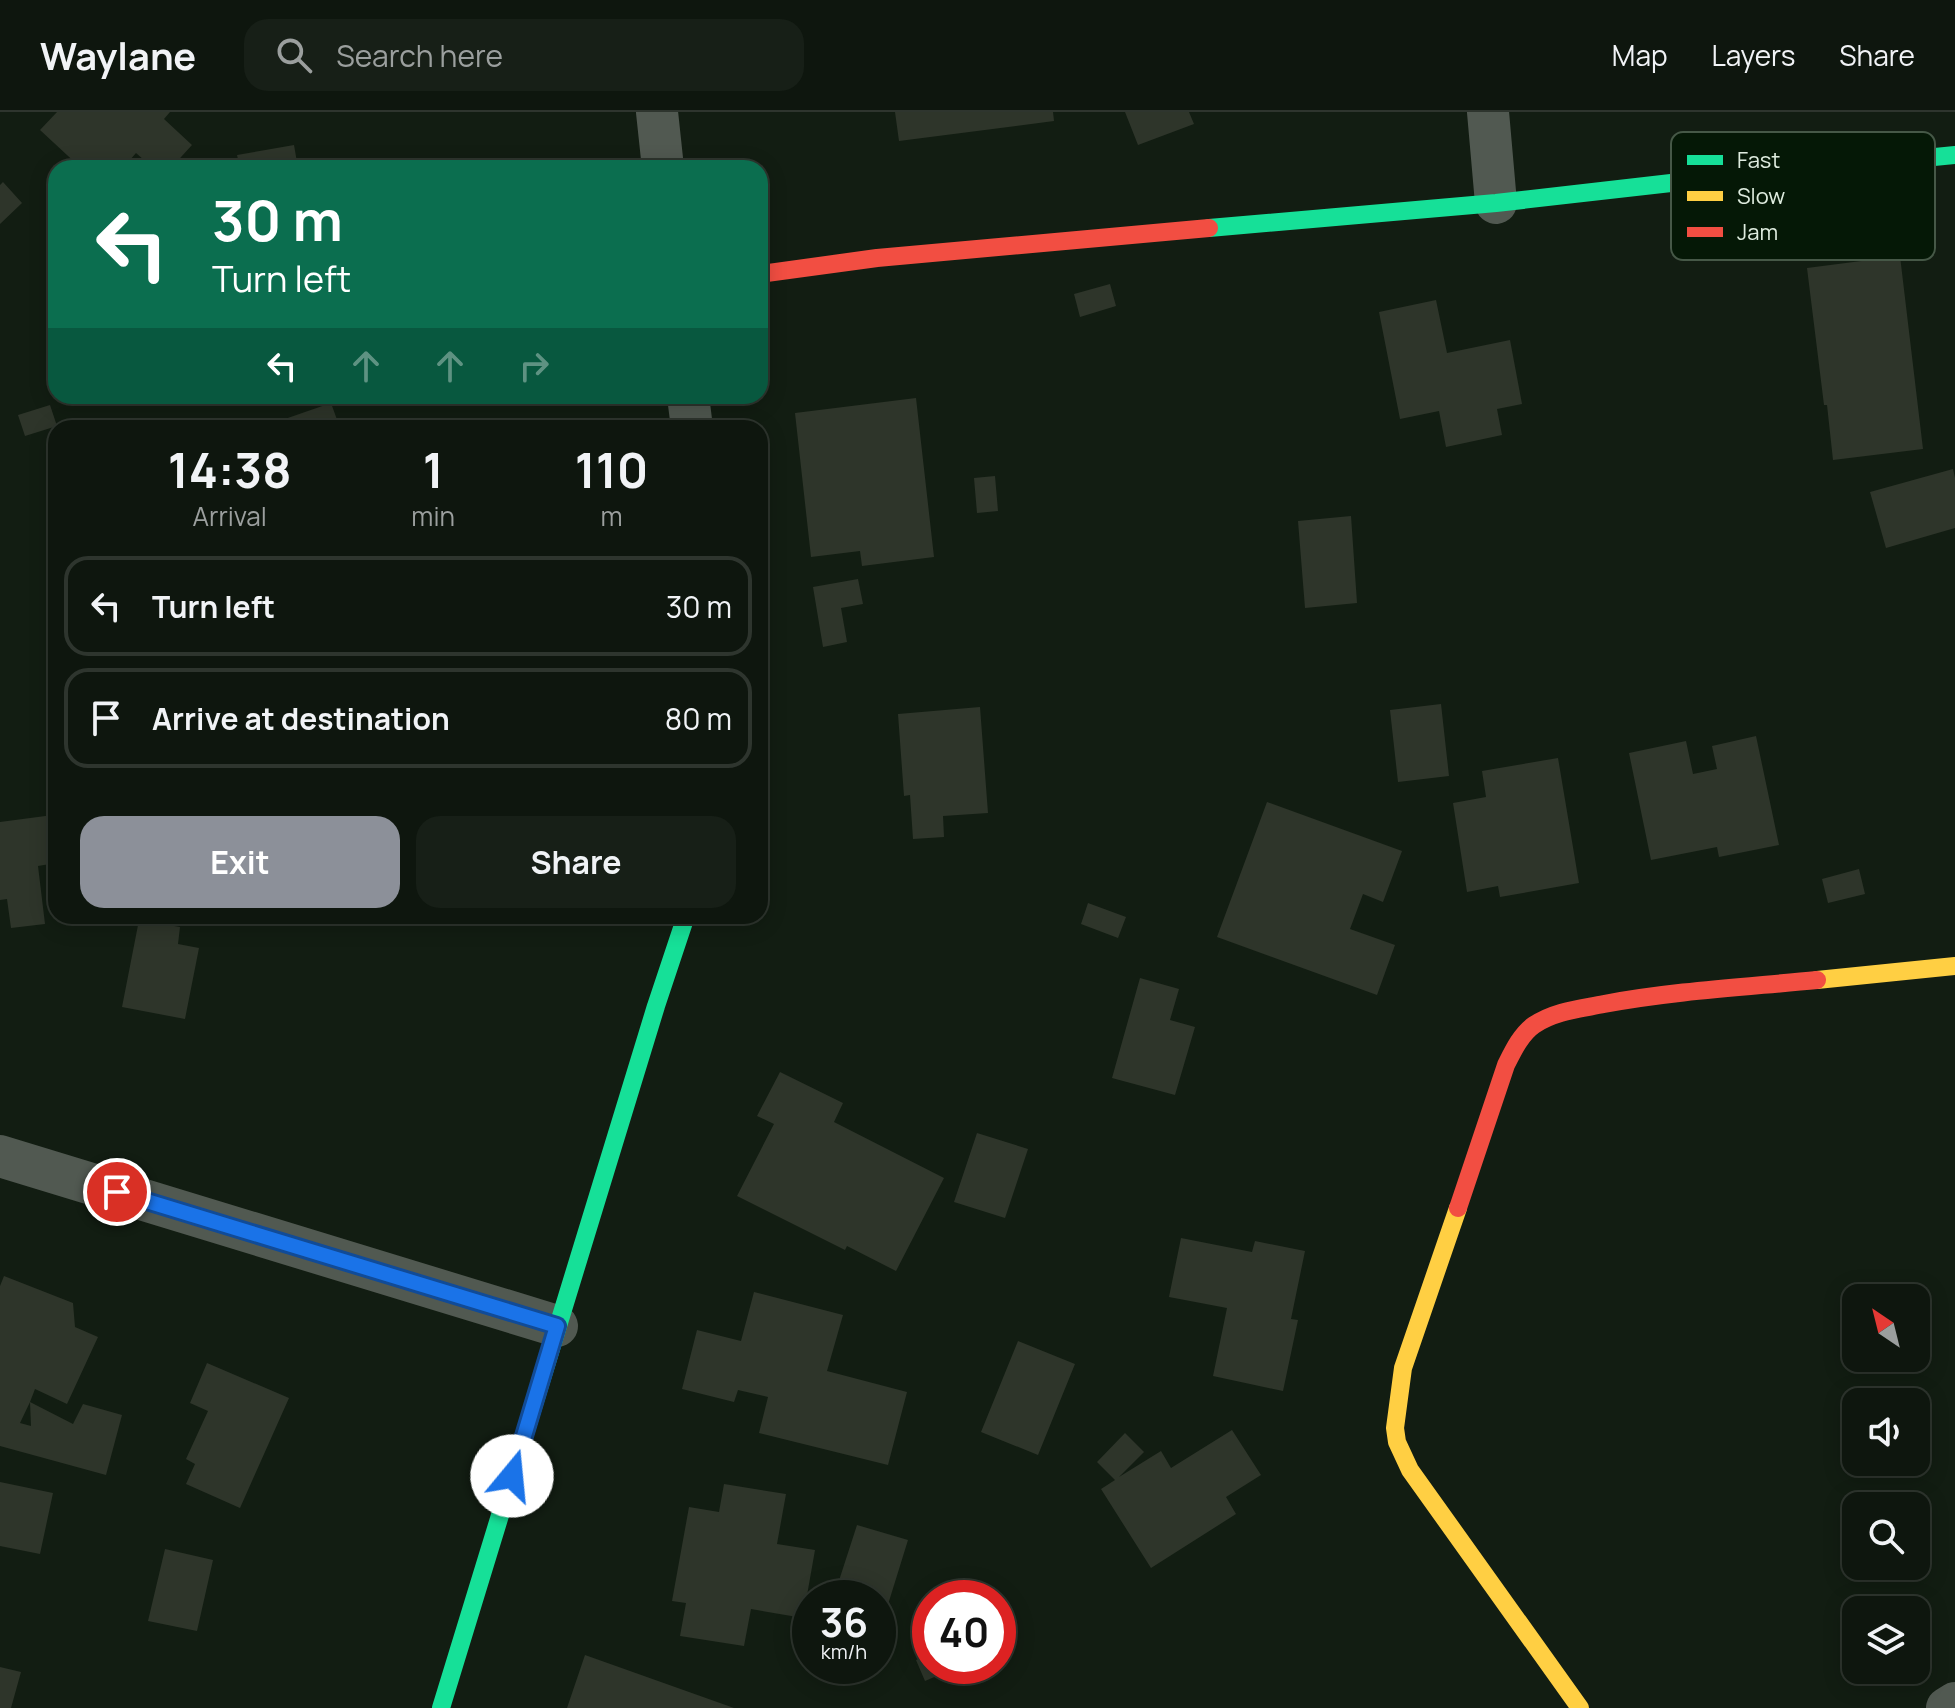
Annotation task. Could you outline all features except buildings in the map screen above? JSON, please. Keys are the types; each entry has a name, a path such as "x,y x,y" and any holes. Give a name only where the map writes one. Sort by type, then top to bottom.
{"street":[{"path":"657,112 662,160"},
{"path":"1488,112 1496,203"},
{"path":"1935,157 1955,155"},
{"path":"768,273 877,258 1496,203 1671,183"},
{"path":"441,1708 683,924"},
{"path":"1580,1708 1410,1470 1397,1442 1395,1428 1403,1368 1506,1065 1530,1028 1548,1017 1567,1011 1638,998 1955,966"},
{"path":"0,1156 557,1326"},
{"path":"1947,1708 1955,1703"}],"traffic: fast":[{"path":"1935,157 1955,155"},
{"path":"1209,228 1496,203 1671,183"},
{"path":"441,1708 683,924"}],"traffic: slow":[{"path":"1817,980 1955,966"},
{"path":"1458,1208 1403,1368 1395,1428 1397,1442 1410,1470 1580,1708"}],"traffic: jam":[{"path":"768,273 877,258 1209,228"},
{"path":"1458,1208 1506,1065 1521,1038 1534,1025 1568,1011 1630,1000 1817,980"}],"route":[{"path":"117,1192 557,1326 512,1476"}]}
